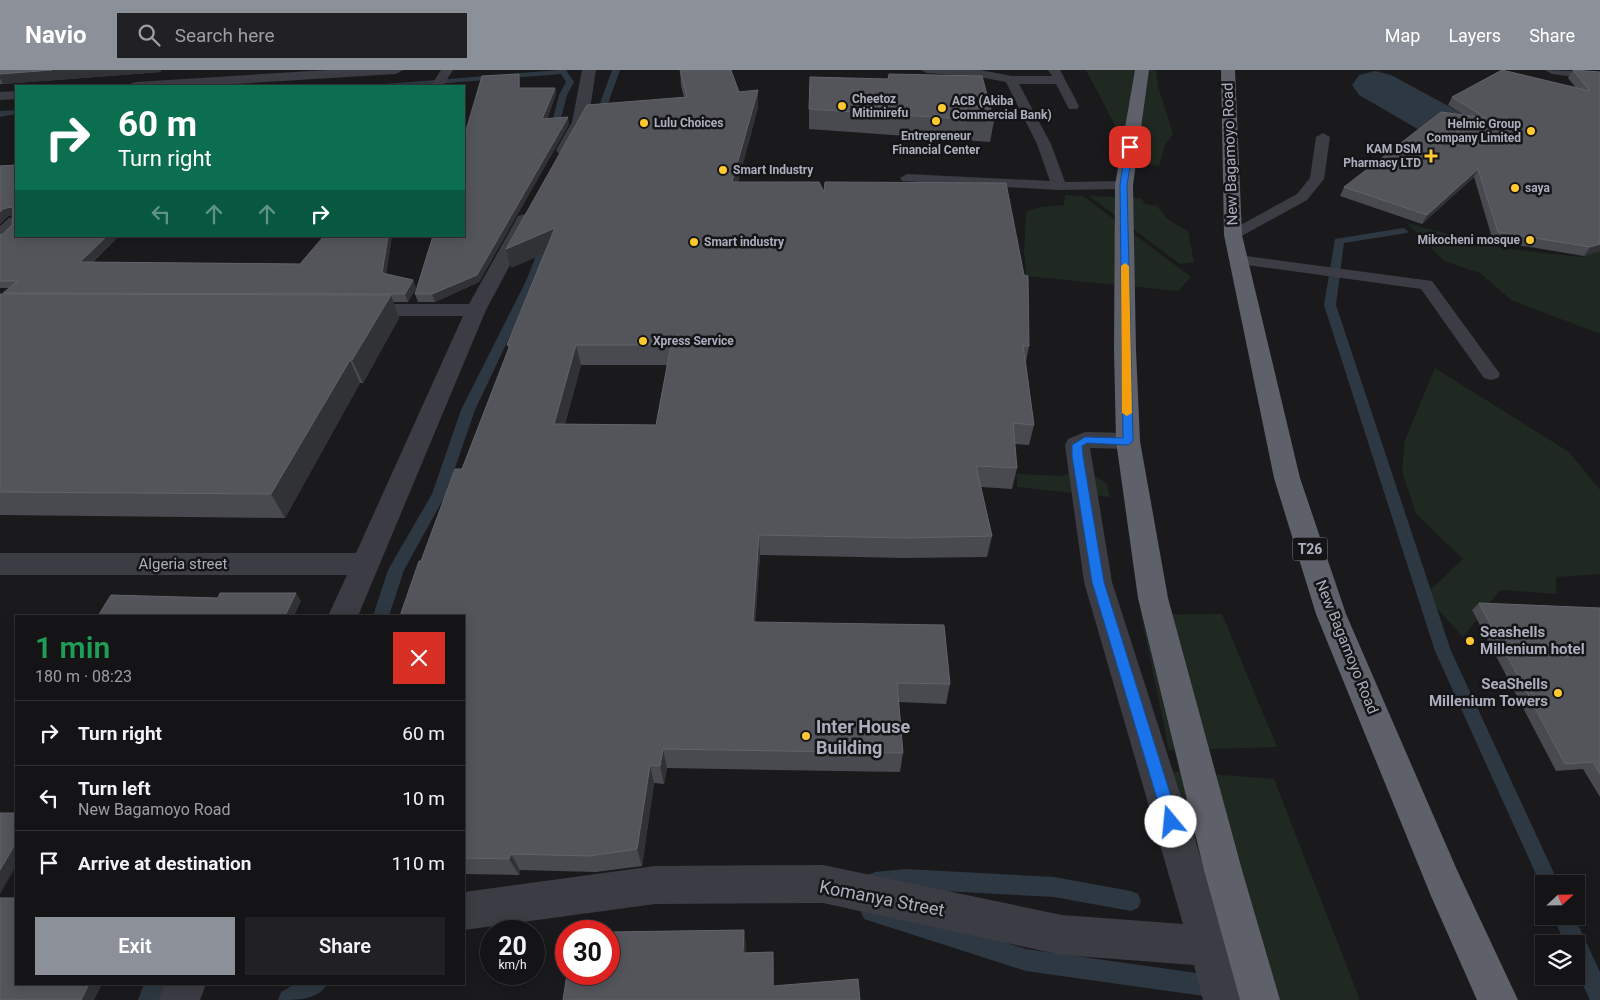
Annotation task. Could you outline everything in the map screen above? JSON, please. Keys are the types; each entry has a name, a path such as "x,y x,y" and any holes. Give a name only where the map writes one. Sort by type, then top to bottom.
{"highway":[{"path":"1142,70 1124,185 1128,441 1153,598 1223,870 1260,1000"},
{"name":"New Bagamoyo Road","path":"1228,70 1230,198 1236,248 1261,368 1287,478 1331,614 1444,883 1498,1000"}],"street":[{"path":"176,85 396,70"},
{"path":"556,165 580,122 589,70"},
{"path":"1552,70 1595,74"},
{"path":"0,96 15,95"},
{"path":"344,615 476,310 537,199"},
{"path":"0,236 15,223"},
{"path":"337,310 476,310"},
{"path":"1128,441 1085,440 1077,445 1098,582 1209,946 1223,1000"},
{"name":"Algeria street","path":"0,564 366,564"},
{"name":"Komanya Street","path":"465,911 655,885 823,884 1062,935 1209,946"},
{"path":"179,1000 186,985"}],"lane":[{"path":"438,85 447,70"},
{"path":"927,70 996,75 1011,80 1057,75 1073,106"},
{"path":"1011,80 1044,144 1059,186"},
{"path":"1236,248 1302,197 1317,178 1323,137"},
{"path":"907,178 1059,186 1124,185"},
{"path":"1236,248 1426,285 1491,374"}],"shaded area":[{"path":"1086,70 1156,70 1158,86 1173,134 1165,145 1159,166 1135,163"},
{"path":"1065,195 1083,196 1191,277 1178,291 1026,276 1024,251 1026,212 1040,207 1064,205"},
{"path":"1089,196 1141,198 1145,204 1157,206 1167,219 1188,231 1194,262 1180,264"},
{"path":"1407,223 1491,246 1581,257 1600,251 1600,334 1511,300 1480,273 1444,261"},
{"path":"1435,368 1569,452 1600,490 1600,574 1556,577 1556,594 1500,590 1463,637 1425,595 1463,559 1416,514 1402,471 1405,440"},
{"path":"1083,468 1107,484 1110,497 1017,487 1017,474 1062,476"},
{"path":"1222,614 1277,747 1169,750 1141,615"},
{"path":"1155,770 1274,779 1360,1000 1259,1000"}],"building":[{"path":"0,70 52,70 0,74"},
{"path":"680,70 731,70 739,92 758,90 732,182 819,182 824,192 825,182 1006,183 1024,275 1028,276 1029,346 1023,346 1034,425 1013,423 1017,468 976,466 992,536 908,538 759,535 753,622 944,625 950,684 897,683 903,753 663,749 660,766 650,765 637,849 589,856 511,854 509,859 465,858 465,615 400,615 455,469 462,469 510,345 507,345 555,228 506,249 587,105 687,97","holes":["576,345 671,345 656,425 554,424"]},
{"path":"1502,70 1590,91 1573,70 1600,72 1600,244 1590,247 1498,232 1478,169 1427,215 1344,187 1441,112 1486,118 1452,97"},
{"path":"519,74 519,88 555,88 542,119 568,117 477,275 432,294 415,294 433,237 465,237 465,134 482,76"},
{"path":"889,74 982,76 994,121 809,109 810,77 888,79"},
{"path":"15,165 15,237 106,237 80,262 300,264 323,237 388,237 382,273 413,280 405,294 3,293 18,281 0,281 0,235 12,225 13,209 11,207 0,212 0,166"},
{"path":"0,294 391,295 352,360 350,360 271,494 0,492"},
{"path":"220,593 296,593 285,615 99,615 111,595 218,598"},
{"name":"SeaShells Millenium Towers","path":"1479,603 1600,608 1600,774 1593,762 1565,764"},
{"path":"0,813 15,813 15,845 0,870"},
{"path":"0,898 15,898 15,985 88,985 81,1000 0,1000"},
{"path":"744,930 743,953 773,952 773,986 858,979 860,1000 563,1000 565,985 620,985 620,932"}],"waterway":[{"path":"597,123 616,70"},
{"path":"398,85 563,72 570,82 563,95 553,134"},
{"path":"1375,85 1600,211"},
{"path":"0,114 15,112"},
{"path":"1403,231 1339,241 1330,305 1443,651 1545,875"},
{"path":"381,615 396,570 439,494 468,410 531,281 549,236"},
{"path":"875,882 905,879 1054,887 1131,901"},
{"path":"871,912 1026,960 1218,987"},
{"path":"1567,925 1572,935"},
{"path":"1585,964 1600,997"},
{"path":"149,1000 155,985"},
{"path":"289,1000 314,985"}],"slow traffic":[{"path":"1125,266 1127,413"}],"place":[{"name":"Cheetoz Mitimirefu","path":"842,106"},
{"name":"ACB (Akiba Commercial Bank)","path":"942,108"},
{"name":"Entrepreneur Financial Center","path":"936,121"},
{"name":"Lulu Choices","path":"644,123"},
{"name":"Helmic Group Company Limited","path":"1531,131"},
{"name":"KAM DSM Pharmacy LTD","path":"1431,156"},
{"name":"Smart Industry","path":"723,170"},
{"name":"saya","path":"1515,188"},
{"name":"Mikocheni mosque","path":"1530,240"},
{"name":"Smart industry","path":"694,242"},
{"name":"Xpress Service","path":"643,341"},
{"name":"Seashells Millenium hotel","path":"1470,641"},
{"name":"SeaShells Millenium Towers","path":"1558,693"},
{"name":"Inter House Building","path":"806,736"}],"route":[{"path":"1130,147 1124,185 1125,350 1128,441 1085,440 1077,445 1098,582 1171,822"}]}
